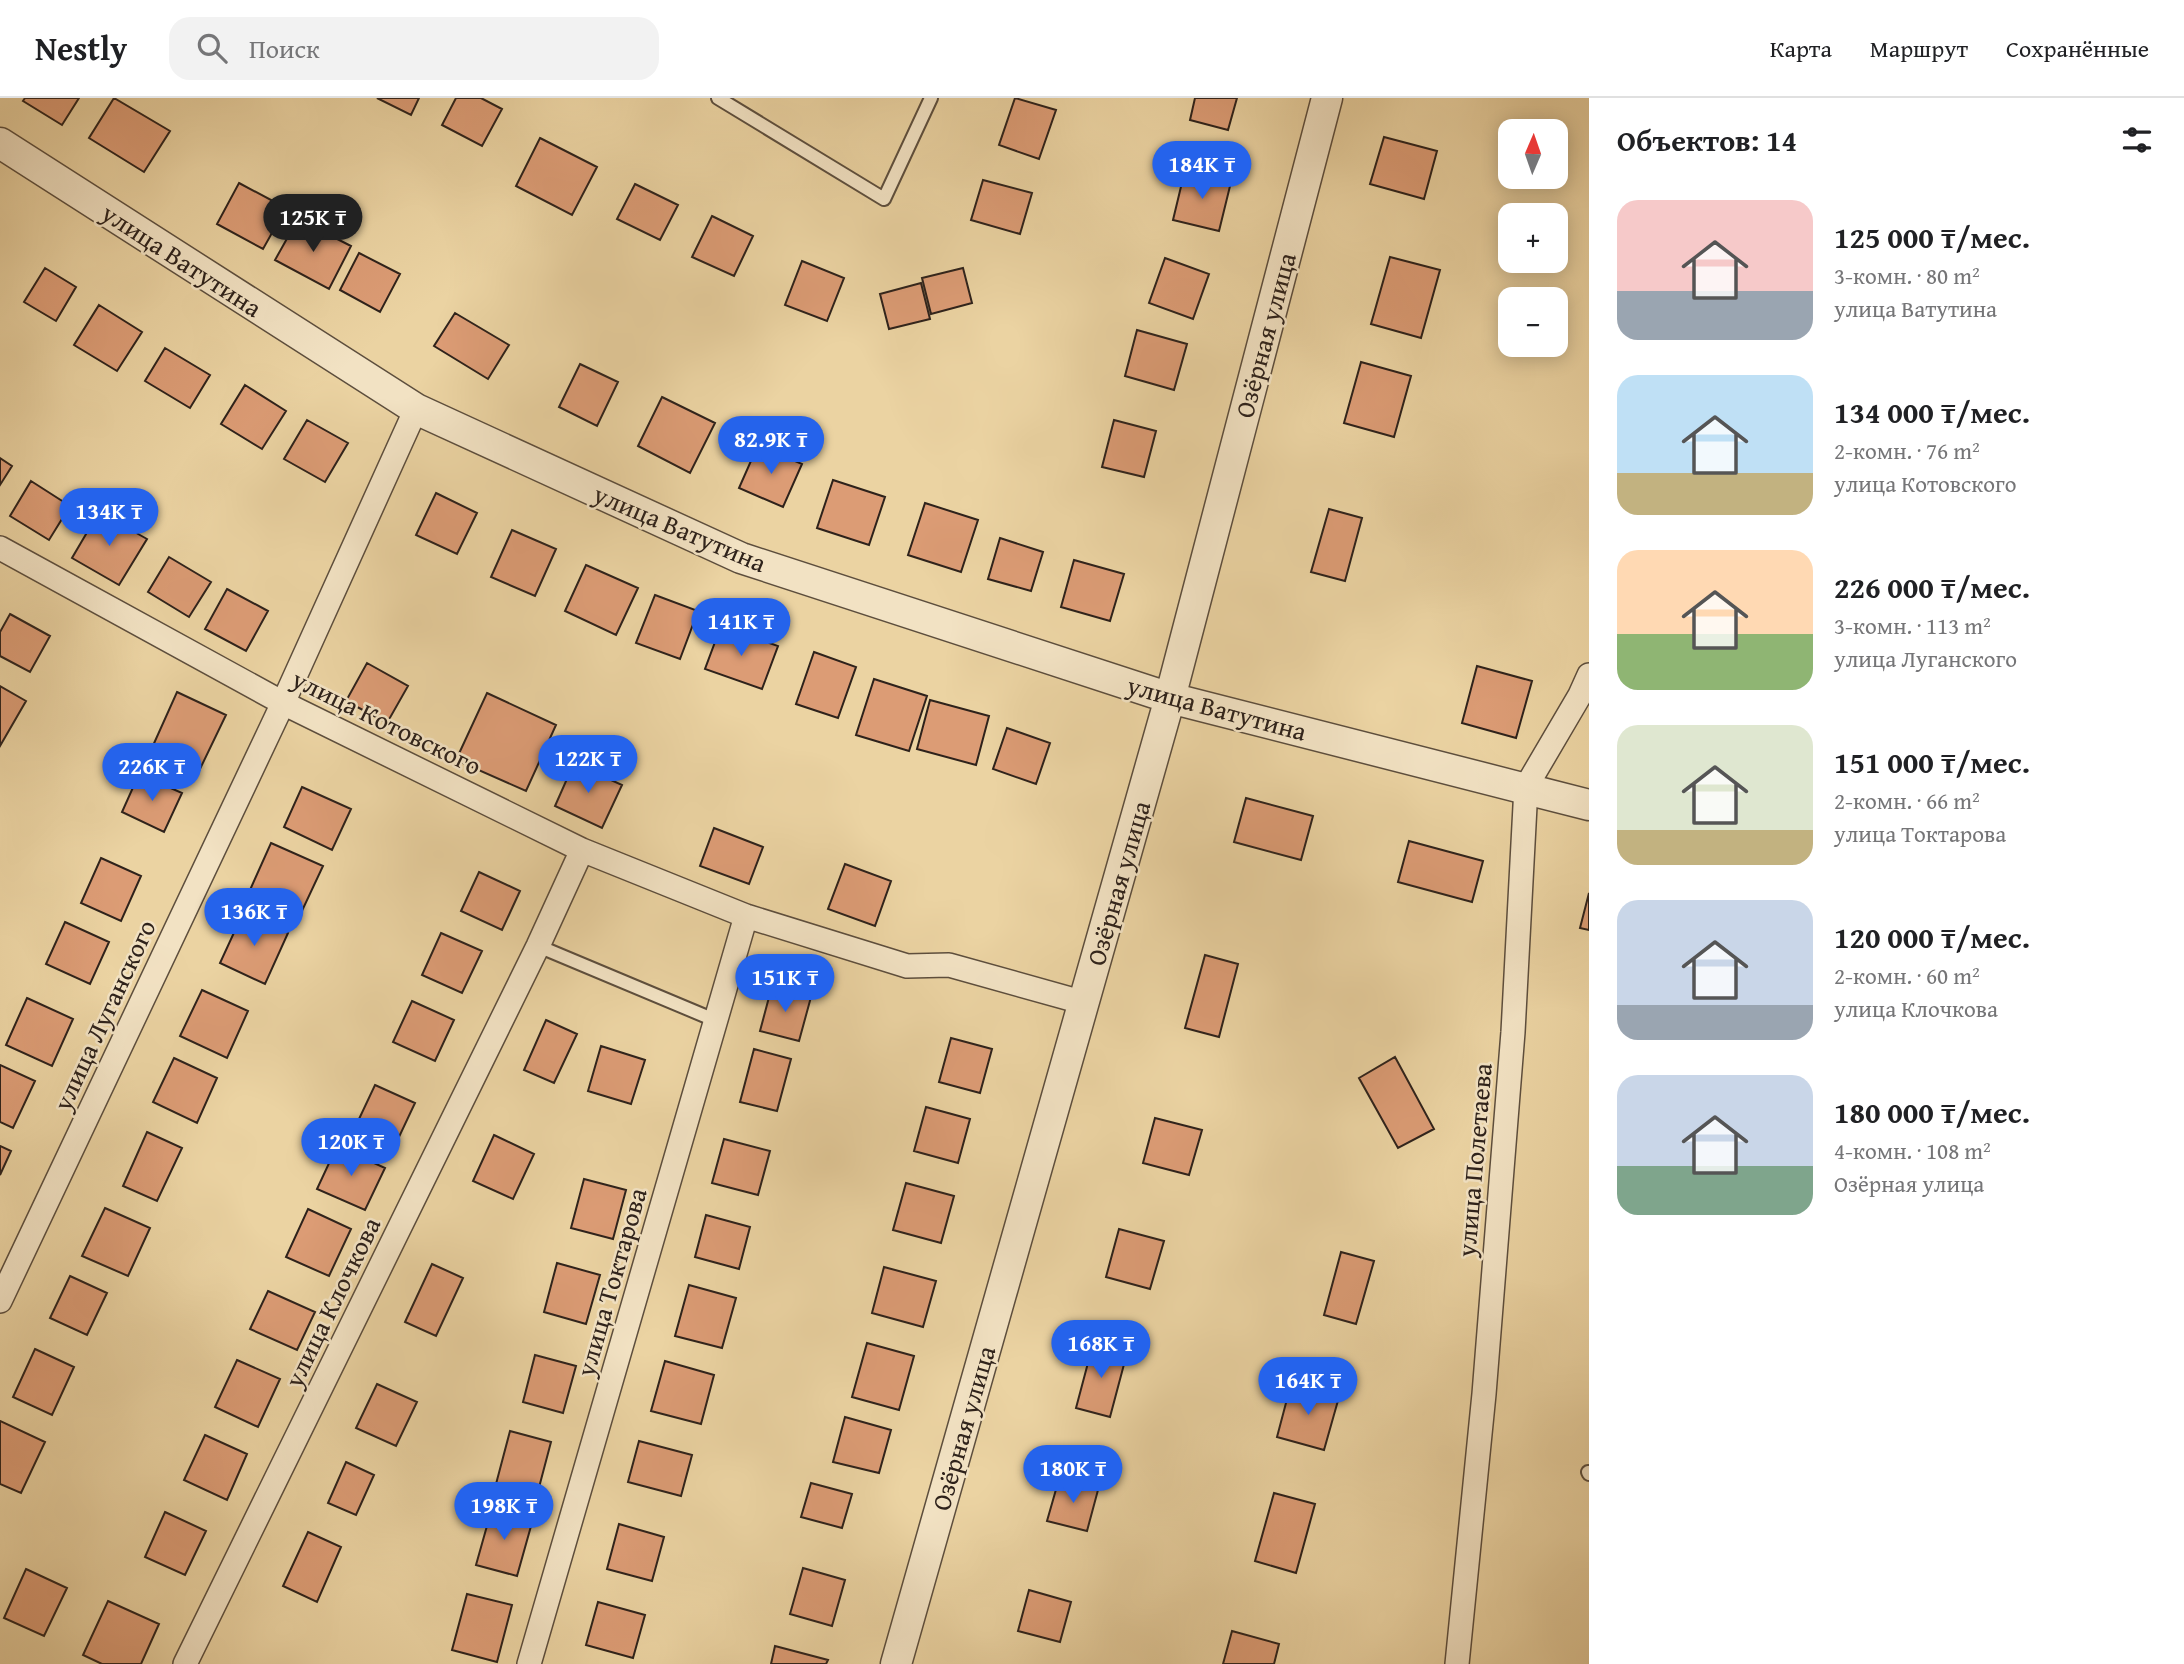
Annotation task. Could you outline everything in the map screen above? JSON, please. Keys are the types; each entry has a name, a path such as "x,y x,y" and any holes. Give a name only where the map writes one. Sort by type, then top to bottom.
{"street":[{"name":"Озёрная улица","path":"896,1664 1170,698 1326,98"},
{"name":"улица Ватутина","path":"2,148 416,409 741,558 1170,698 1589,805"},
{"name":"улица Луганского","path":"0,1301 283,703 416,409"},
{"name":"улица Котовского","path":"0,548 283,703 582,850 747,916 907,967 949,965 1085,1003"},
{"name":"улица Полетаева","path":"1457,1664 1484,1394 1511,1059 1526,787 1589,675"},
{"name":"улица Клочкова","path":"185,1664 538,946 582,850"},
{"name":"улица Токтарова","path":"529,1664 747,916"}],"lane":[{"path":"718,98 884,200 931,98"},
{"path":"538,946 717,1021"}],"building":[{"path":"25,98 79,98 62,125 23,101"},
{"path":"114,98 170,131 144,172 89,138"},
{"path":"377,98 419,98 411,115"},
{"path":"456,98 481,98 502,109 482,146 442,125"},
{"path":"1015,98 1056,110 1039,159 999,145"},
{"path":"1195,98 1237,98 1228,130 1190,120"},
{"path":"1384,137 1437,151 1424,199 1370,184"},
{"path":"540,138 597,167 572,215 516,186"},
{"path":"1185,170 1231,182 1219,231 1173,220"},
{"path":"983,180 1032,193 1020,234 971,220"},
{"path":"239,183 286,208 263,249 217,224"},
{"path":"635,184 678,205 660,240 617,219"},
{"path":"712,216 753,236 734,276 692,257"},
{"path":"298,219 351,246 329,289 275,260"},
{"path":"359,253 400,274 380,312 340,290"},
{"path":"1390,257 1440,270 1421,338 1371,324"},
{"path":"1165,258 1209,274 1193,319 1149,303"},
{"path":"802,261 844,278 827,321 785,305"},
{"path":"45,268 76,287 56,321 24,302"},
{"path":"963,268 972,303 931,314 922,278"},
{"path":"921,283 930,319 889,329 880,294"},
{"path":"99,305 142,332 117,371 74,345"},
{"path":"455,313 509,345 488,379 434,346"},
{"path":"1137,330 1187,344 1174,390 1125,376"},
{"path":"165,348 210,375 190,408 145,381"},
{"path":"1361,362 1411,376 1394,437 1344,423"},
{"path":"580,364 618,382 597,426 559,407"},
{"path":"245,385 286,411 262,449 221,424"},
{"path":"662,397 715,423 690,473 638,446"},
{"path":"307,420 348,443 325,482 284,459"},
{"path":"1114,420 1156,431 1144,477 1102,467"},
{"path":"758,445 802,464 783,507 739,488"},
{"path":"0,458 12,466 0,485"},
{"path":"833,480 885,497 869,545 817,528"},
{"path":"31,481 70,506 49,540 10,516"},
{"path":"436,493 477,513 457,554 416,535"},
{"path":"925,503 978,520 961,572 908,555"},
{"path":"1329,509 1362,518 1345,581 1311,572"},
{"path":"99,512 147,539 119,585 72,558"},
{"path":"512,530 556,549 535,596 491,577"},
{"path":"1000,538 1043,552 1031,591 988,579"},
{"path":"169,557 211,582 189,617 148,592"},
{"path":"1074,560 1124,574 1110,621 1061,607"},
{"path":"586,565 638,588 616,635 565,611"},
{"path":"227,589 268,611 246,651 205,629"},
{"path":"655,595 698,611 680,659 636,643"},
{"path":"10,614 50,636 30,672 0,656 0,632"},
{"path":"721,626 778,646 762,689 705,669"},
{"path":"814,652 856,667 838,718 796,704"},
{"path":"367,663 408,686 387,723 346,701"},
{"path":"1477,666 1532,681 1516,738 1462,723"},
{"path":"874,679 927,696 909,751 856,735"},
{"path":"0,686 26,701 0,746"},
{"path":"177,692 226,715 199,771 151,750"},
{"path":"487,693 556,725 526,791 456,760"},
{"path":"930,700 989,716 976,765 917,749"},
{"path":"1007,728 1050,743 1036,784 993,769"},
{"path":"574,763 622,785 602,828 555,806"},
{"path":"139,774 182,793 164,832 122,812"},
{"path":"302,787 351,809 332,850 284,827"},
{"path":"1246,798 1313,816 1301,860 1234,842"},
{"path":"714,828 763,847 749,884 700,866"},
{"path":"1409,841 1483,861 1472,902 1398,882"},
{"path":"271,843 323,866 301,913 250,890"},
{"path":"101,858 141,876 121,921 81,903"},
{"path":"845,864 891,881 875,926 828,909"},
{"path":"479,872 520,891 502,930 461,911"},
{"path":"1589,893 1589,930 1580,928"},
{"path":"243,913 288,933 265,984 220,963"},
{"path":"65,922 109,942 90,984 46,964"},
{"path":"441,933 482,951 462,993 422,975"},
{"path":"1205,955 1238,964 1219,1037 1185,1028"},
{"path":"772,986 811,997 799,1041 760,1031"},
{"path":"202,990 248,1011 227,1058 180,1036"},
{"path":"27,998 73,1019 52,1066 6,1045"},
{"path":"412,1001 454,1020 435,1061 393,1042"},
{"path":"546,1020 577,1034 554,1083 524,1070"},
{"path":"951,1038 992,1049 980,1093 939,1082"},
{"path":"601,1046 645,1060 631,1104 588,1091"},
{"path":"754,1049 791,1059 777,1111 740,1102"},
{"path":"1395,1057 1434,1129 1398,1148 1359,1078"},
{"path":"174,1058 217,1078 197,1123 153,1102"},
{"path":"0,1065 35,1081 13,1128 0,1122"},
{"path":"375,1085 415,1103 399,1137 359,1119"},
{"path":"926,1107 970,1119 958,1163 914,1151"},
{"path":"1155,1118 1202,1130 1189,1175 1143,1163"},
{"path":"147,1132 182,1148 157,1201 123,1186"},
{"path":"494,1135 534,1154 513,1199 473,1181"},
{"path":"724,1139 770,1151 758,1195 712,1183"},
{"path":"0,1146 11,1151 0,1175"},
{"path":"337,1146 385,1168 365,1210 317,1189"},
{"path":"584,1179 626,1190 613,1239 571,1228"},
{"path":"906,1183 954,1196 941,1243 893,1230"},
{"path":"105,1208 150,1228 128,1276 82,1256"},
{"path":"308,1209 351,1229 329,1276 286,1257"},
{"path":"706,1215 750,1227 739,1269 695,1257"},
{"path":"1119,1229 1164,1241 1150,1289 1106,1277"},
{"path":"1341,1252 1374,1261 1356,1324 1324,1315"},
{"path":"557,1263 600,1275 586,1324 544,1312"},
{"path":"432,1264 463,1278 436,1336 405,1322"},
{"path":"884,1267 936,1281 923,1327 872,1313"},
{"path":"70,1276 107,1293 87,1335 50,1318"},
{"path":"689,1285 736,1298 722,1348 675,1336"},
{"path":"268,1291 315,1312 297,1350 250,1329"},
{"path":"867,1343 914,1356 899,1410 852,1397"},
{"path":"1093,1344 1127,1353 1110,1417 1076,1408"},
{"path":"35,1349 74,1367 52,1415 13,1397"},
{"path":"535,1355 576,1366 563,1413 523,1402"},
{"path":"237,1360 280,1379 258,1427 215,1407"},
{"path":"665,1361 714,1375 701,1424 651,1411"},
{"path":"377,1384 417,1402 396,1446 356,1428"},
{"path":"1291,1384 1339,1397 1324,1450 1277,1437"},
{"path":"845,1417 891,1430 879,1473 833,1462"},
{"path":"0,1421 45,1442 21,1493 0,1484"},
{"path":"510,1431 551,1442 537,1495 496,1484"},
{"path":"205,1435 247,1454 227,1500 184,1480"},
{"path":"639,1441 692,1455 681,1496 628,1482"},
{"path":"346,1462 374,1475 356,1515 328,1503"},
{"path":"1059,1479 1098,1490 1087,1531 1047,1521"},
{"path":"811,1483 852,1494 842,1528 801,1517"},
{"path":"1274,1493 1315,1504 1296,1573 1255,1561"},
{"path":"492,1508 533,1519 517,1576 476,1565"},
{"path":"165,1512 206,1531 185,1575 145,1557"},
{"path":"619,1524 664,1537 652,1581 607,1569"},
{"path":"308,1532 341,1547 317,1602 283,1586"},
{"path":"803,1568 845,1580 832,1626 790,1614"},
{"path":"26,1569 67,1588 44,1636 4,1618"},
{"path":"1029,1590 1071,1602 1060,1642 1018,1631"},
{"path":"467,1594 512,1605 497,1662 452,1650"},
{"path":"108,1601 159,1624 141,1664 102,1664 83,1655"},
{"path":"598,1602 645,1615 633,1658 586,1645"},
{"path":"1232,1631 1279,1644 1274,1664 1223,1664"},
{"path":"775,1646 828,1660 826,1664 771,1664"}]}
